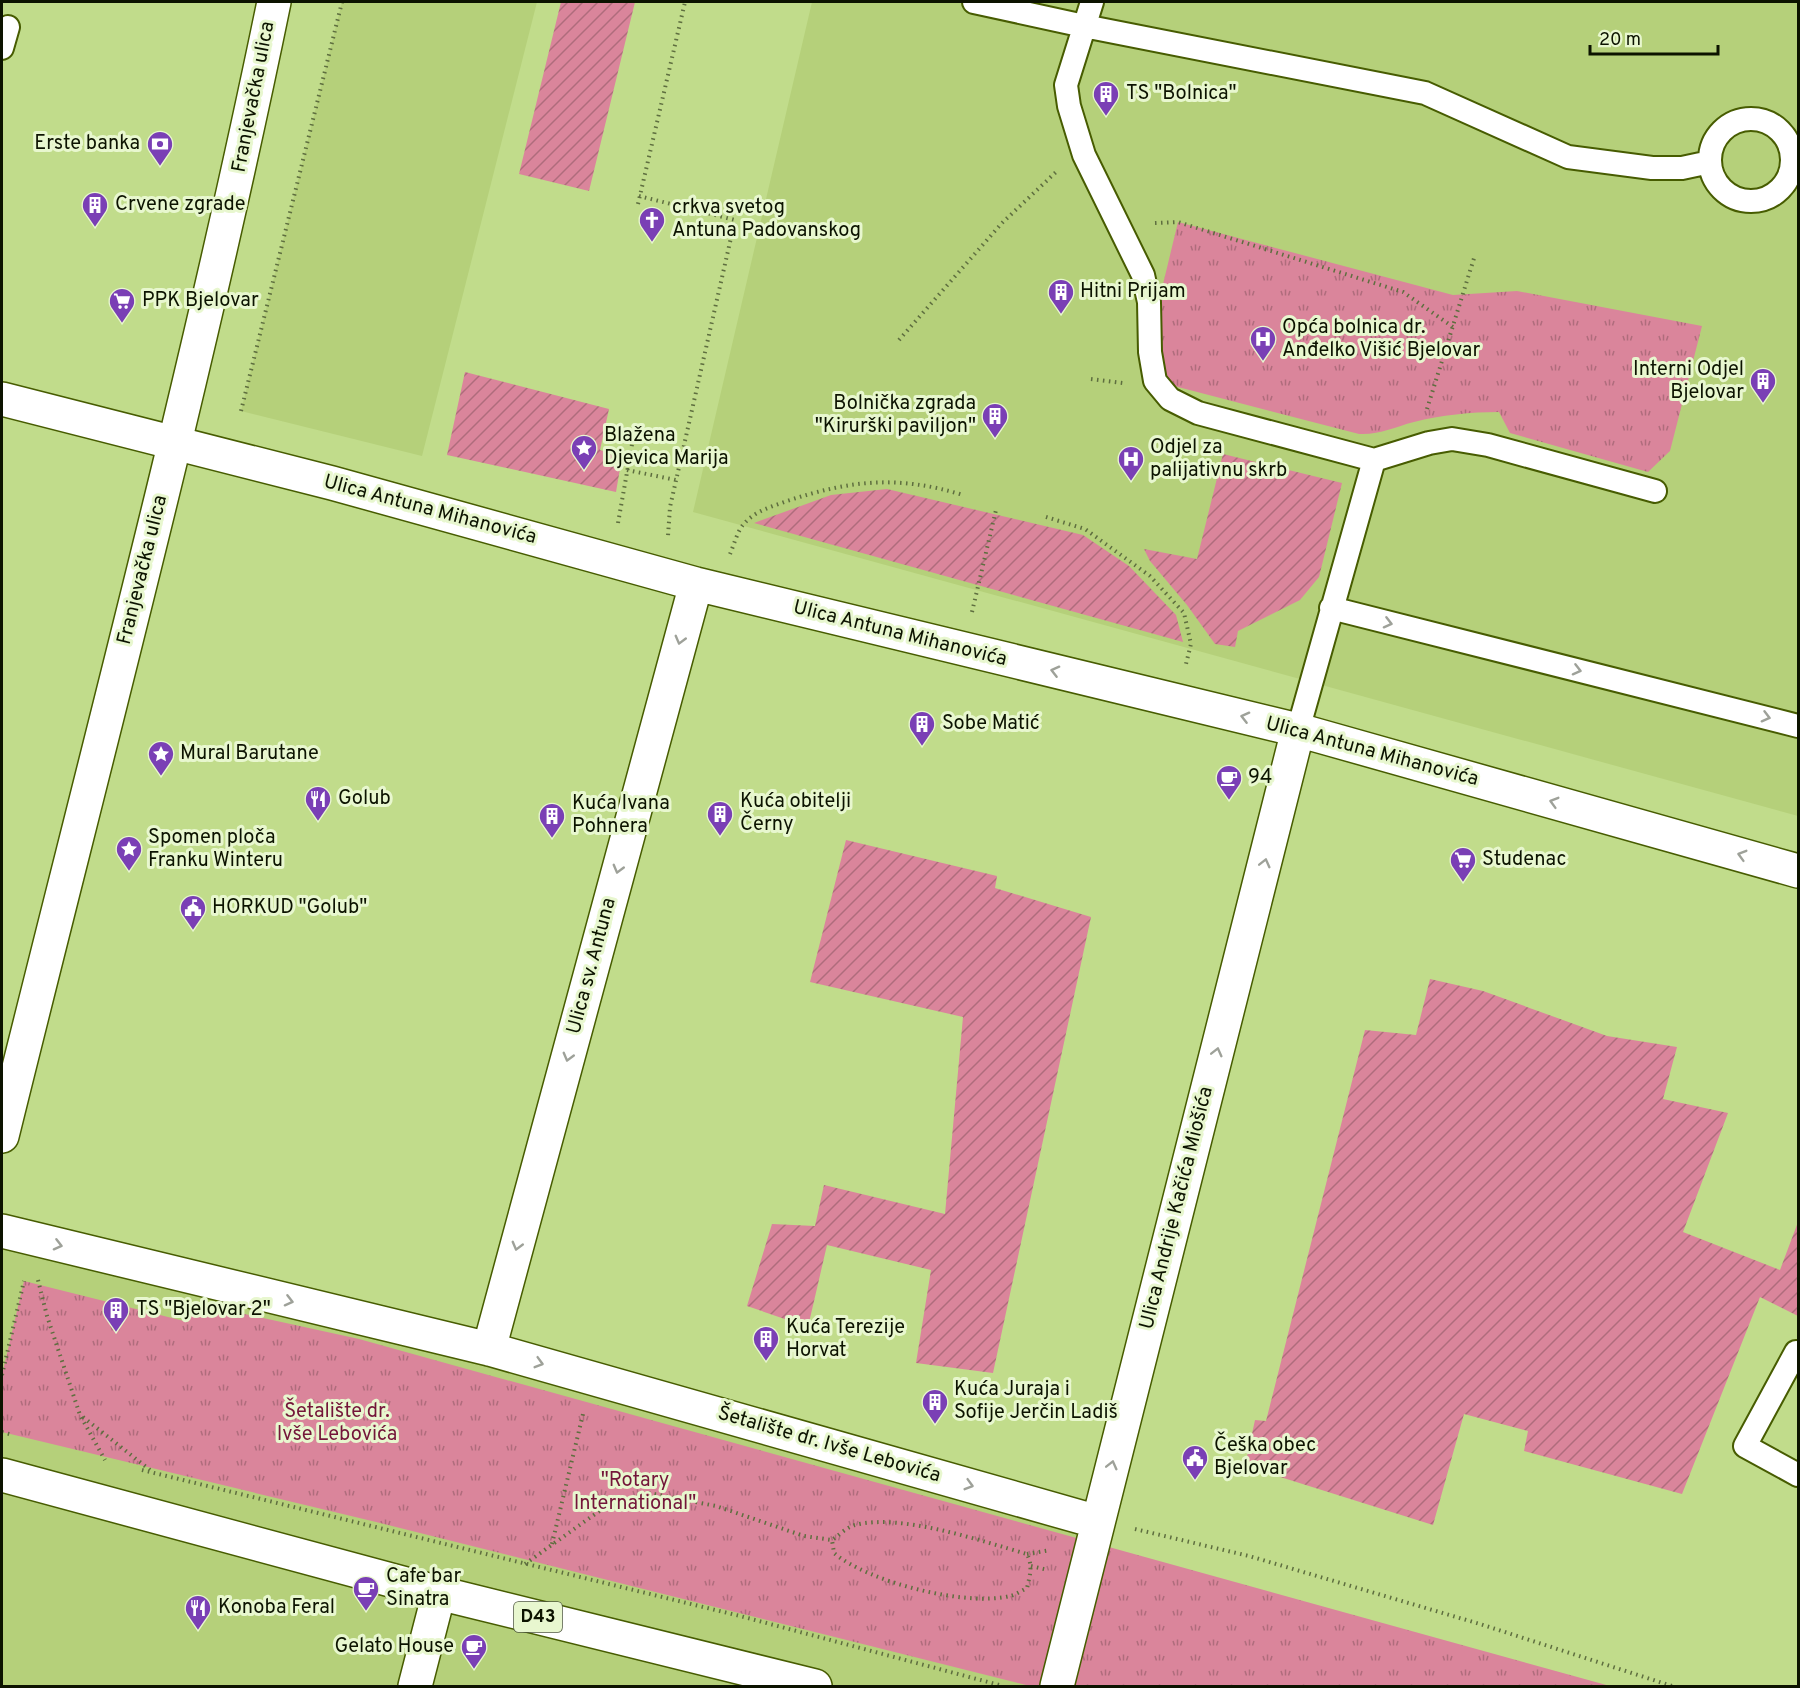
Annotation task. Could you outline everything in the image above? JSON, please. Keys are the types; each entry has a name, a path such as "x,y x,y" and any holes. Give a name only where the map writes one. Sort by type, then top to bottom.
{"street":[{"name":"Franjevačka ulica","path":"2,1136 239,176 274,2"},
{"name":"Ulica Antuna Mihanovića","path":"2,399 332,483 696,584 1298,730 1798,871"},
{"name":"Ulica sv. Antuna","path":"489,1349 696,584"},
{"name":"Ulica Andrije Kačića Miošića","path":"1057,1686 1298,730"},
{"name":"Šetalište dr. Ivše Lebovića","path":"16,1234 489,1349 1098,1522"},
{"name":"D43","path":"2,1475 439,1593 815,1686"},
{"path":"415,1686 439,1593"}],"lane":[{"path":"974,2 1425,93 1568,157 1652,168 1682,168 1710,162"},
{"path":"1092,2 1066,85 1069,106 1082,148 1143,275 1149,302 1150,352 1155,381 1170,399 1198,413 1374,460 1415,446 1452,439 1488,445 1656,490"},
{"path":"1752,119 1776,128 1790,150 1795,164 1783,187 1758,200 1744,200 1731,196 1720,187 1713,176 1710,162 1717,136 1738,121 1752,119"},
{"path":"1298,730 1374,460"},
{"path":"1331,609 1798,726"},
{"path":"1798,1353 1796,1352 1745,1446 1798,1474"}],"path":[{"path":"241,411 342,2"},
{"path":"638,204 685,2"},
{"path":"899,340 1002,223 1082,148"},
{"path":"639,196 735,220 670,507 668,541"},
{"path":"1118,224 1178,222 1403,292 1453,327"},
{"path":"1415,446 1475,255"},
{"path":"617,528 634,433"},
{"path":"627,470 676,480"},
{"path":"729,557 742,526 755,513 830,487 872,481 936,486 963,495"},
{"path":"970,620 996,510"},
{"path":"1046,517 1085,529 1150,576 1184,613 1191,644 1183,675"},
{"path":"16,1234 47,1316 80,1415 105,1460"},
{"path":"2,1376 24,1281"},
{"path":"552,1545 592,1378"},
{"path":"80,1415 153,1472"},
{"path":"2,1432 24,1438"},
{"path":"94,1457 115,1463"},
{"path":"134,1467 740,1616 1003,1686"},
{"path":"525,1564 605,1507 649,1493 716,1506 804,1536 832,1540 853,1526 878,1522 928,1528 1027,1554 1054,1549"},
{"path":"1098,1522 1249,1556 1480,1624 1672,1686"},
{"path":"832,1540 834,1552 845,1562 906,1587 948,1595 1010,1596 1027,1588 1031,1566 1027,1554"},
{"path":"1031,1566 1050,1570"}],"shaded area":[{"path":"342,2 537,2 422,456 241,411"},
{"name":"Opća bolnica dr. Anđelko Višić Bjelovar","path":"812,2 1798,2 1798,816 693,512"},
{"path":"2,1231 1098,1522 1059,1686 2,1686"}],"green space":[{"path":"561,2 635,2 589,191 519,174"},
{"path":"1178,222 1453,295 1517,291 1702,326 1670,451 1648,472 1510,433 1499,412 1445,416 1380,432 1359,434 1155,381 1150,338"},
{"path":"465,372 609,409 600,450 622,457 616,492 447,455"},
{"path":"1223,454 1342,483 1319,577 1300,600 1238,631 1235,647 1215,644 1187,605 1150,561 1144,549 1197,559"},
{"path":"887,489 1083,535 1129,566 1176,615 1183,642 754,523 831,495"},
{"path":"846,840 997,876 995,888 1091,917 993,1373 916,1363 931,1270 827,1245 808,1327 747,1306 772,1224 815,1226 824,1185 945,1214 963,1017 810,982"},
{"path":"1430,979 1483,991 1607,1036 1677,1047 1663,1099 1728,1113 1683,1232 1780,1270 1798,1222 1798,1316 1760,1297 1682,1494 1524,1451 1528,1431 1464,1414 1433,1525 1245,1466 1255,1420 1266,1421 1365,1030 1416,1035"},
{"name":"Šetalište dr. Ivše Lebovića","path":"24,1281 188,1322 193,1304 199,1304 359,1339 1610,1686 1030,1686 376,1522 2,1432 2,1375"}],"place":[{"name":"TS \"Bolnica\"","path":"1106,117"},
{"name":"Erste banka","path":"160,167"},
{"name":"Crvene zgrade","path":"95,228"},
{"name":"crkva svetog Antuna Padovanskog","path":"652,243"},
{"name":"Hitni Prijam","path":"1061,315"},
{"name":"PPK Bjelovar","path":"122,324"},
{"name":"Opća bolnica dr. Anđelko Višić Bjelovar","path":"1263,362"},
{"name":"Interni Odjel Bjelovar","path":"1763,404"},
{"name":"Bolnička zgrada \"Kirurški paviljon\"","path":"995,439"},
{"name":"Blažena Djevica Marija","path":"584,471"},
{"name":"Odjel za palijativnu skrb","path":"1131,482"},
{"name":"Sobe Matić","path":"922,747"},
{"name":"Mural Barutane","path":"161,777"},
{"name":"94","path":"1229,801"},
{"name":"Golub","path":"318,822"},
{"name":"Kuća obitelji Černy","path":"720,837"},
{"name":"Kuća Ivana Pohnera","path":"552,839"},
{"name":"Spomen ploča Franku Winteru","path":"129,872"},
{"name":"Studenac","path":"1463,883"},
{"name":"HORKUD \"Golub\"","path":"193,931"},
{"name":"TS \"Bjelovar 2\"","path":"116,1333"},
{"name":"Kuća Terezije Horvat","path":"766,1362"},
{"name":"Kuća Juraja i Sofije Jerčin Ladiš","path":"935,1425"},
{"name":"Češka obec Bjelovar","path":"1195,1481"},
{"name":"Cafe bar Sinatra","path":"366,1612"},
{"name":"Konoba Feral","path":"198,1631"},
{"name":"Gelato House","path":"474,1670"}],"park label":[{"name":"\"Rotary International\"","path":"635,1492"}]}
